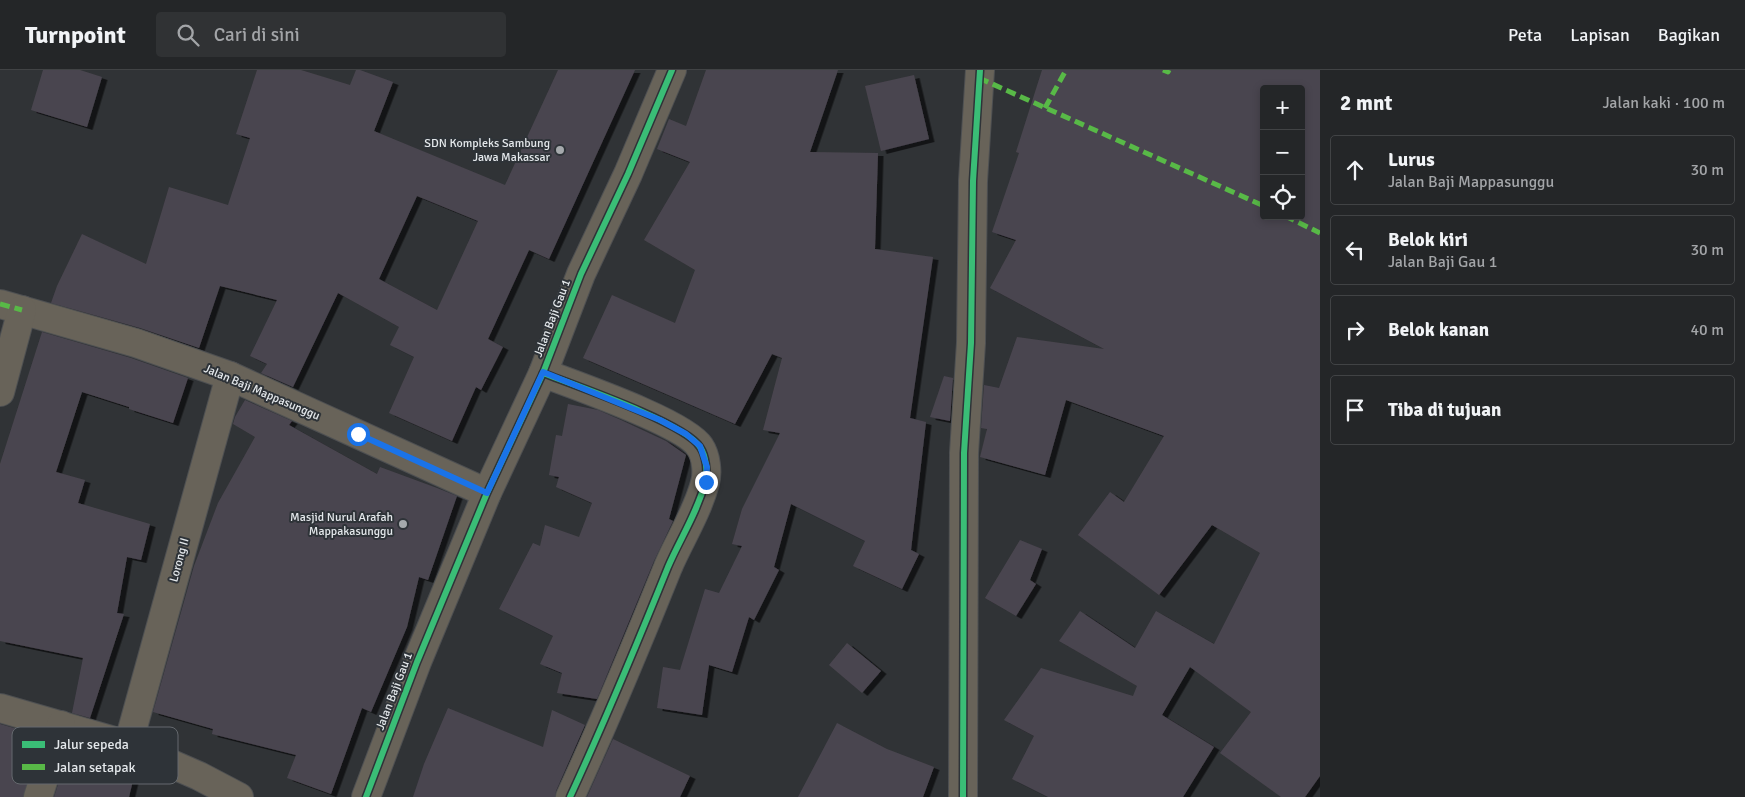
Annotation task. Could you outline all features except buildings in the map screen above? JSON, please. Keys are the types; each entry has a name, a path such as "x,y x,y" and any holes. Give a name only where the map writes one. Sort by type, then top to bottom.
{"street":[{"name":"Jalan Baji Gau 1","path":"366,797 417,662 487,493 543,372 581,274 628,174 672,70"},
{"path":"963,797 964,453 971,343 973,181 980,70"},
{"path":"0,392 11,307"},
{"name":"Jalan Baji Mappasunggu","path":"11,307 136,343 230,376 487,493"},
{"path":"543,372 660,420 686,434 700,446 707,467 706,482 698,505 670,561 627,667 570,797"},
{"name":"Lorong II","path":"133,727 230,376"},
{"path":"0,708 68,727"},
{"path":"178,767 239,797"},
{"path":"38,797 42,784"}],"marked path":[{"path":"1045,108 1066,70"},
{"path":"1163,70 1168,72 1169,70"},
{"path":"979,78 1260,204"},
{"path":"1293,220 1320,233"},
{"path":"0,304 22,310"}],"cycle path":[{"path":"366,797 417,662 487,493 543,373 581,274 628,174 672,70"},
{"path":"963,797 964,453 971,343 973,181 980,70"},
{"path":"543,373 602,395 674,427 690,437 700,447 704,455 706,469 706,479 698,505 668,567 596,740 570,797"}],"place":[{"name":"SDN Kompleks Sambung Jawa Makassar","path":"560,150"},
{"name":"Masjid Nurul Arafah Mappakasunggu","path":"403,524"}],"route":[{"path":"358,434 487,493 543,372 660,420 686,434 700,446 707,467 706,482"}]}
